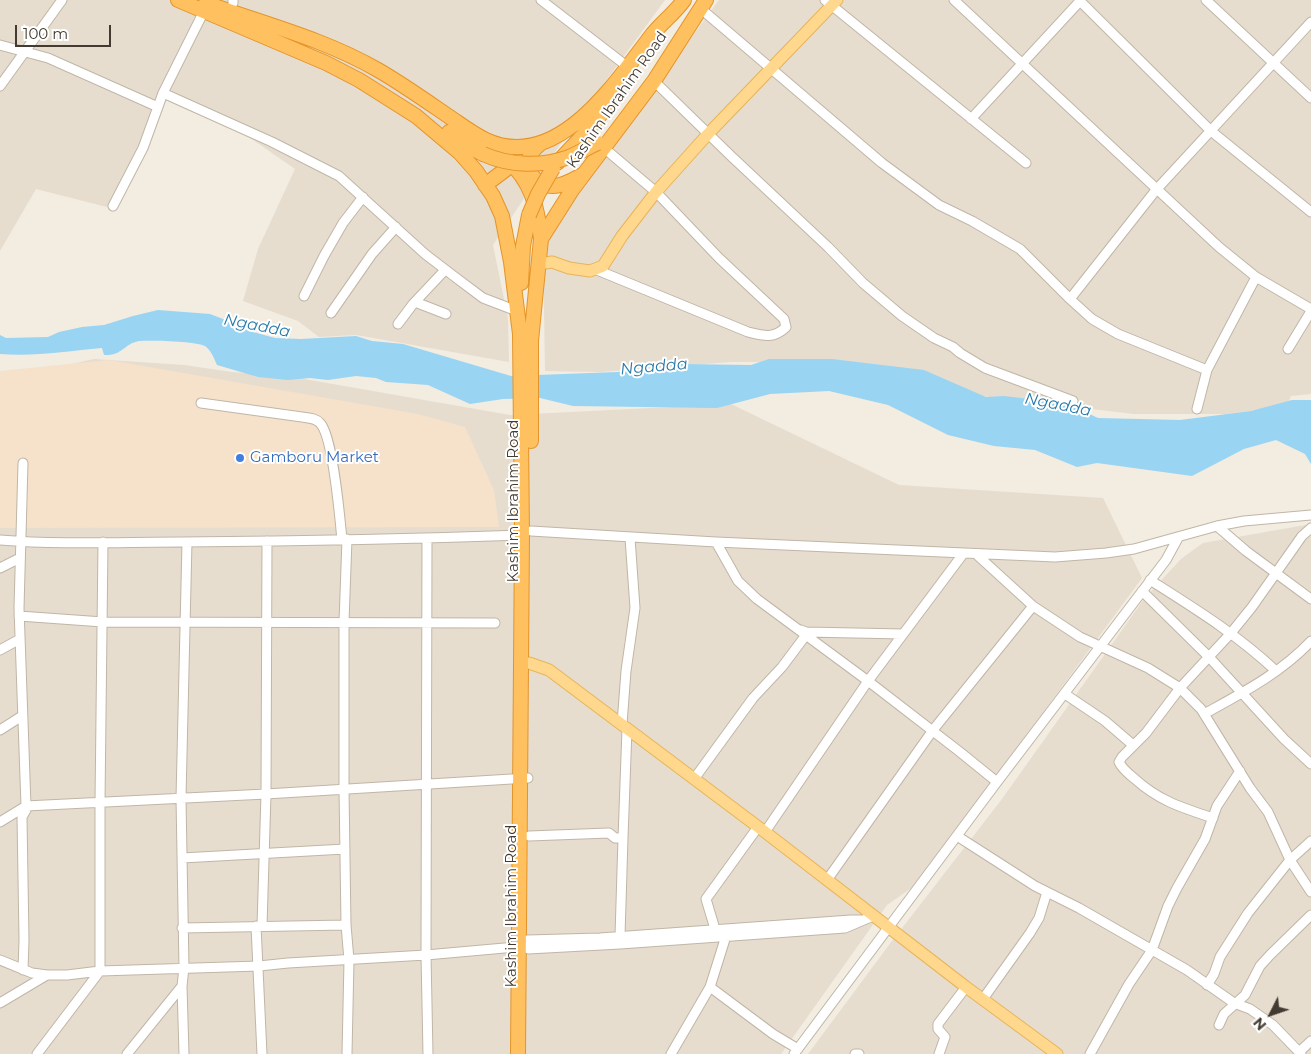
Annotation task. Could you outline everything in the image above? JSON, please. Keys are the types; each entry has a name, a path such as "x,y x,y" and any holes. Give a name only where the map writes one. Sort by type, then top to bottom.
{"highway":[{"path":"178,0 333,46 379,70 513,164 530,186 538,211 541,239"},
{"path":"482,143 496,160 513,163 550,162 570,157 601,145 700,3"},
{"name":"Kashim Ibrahim Road","path":"528,1054 524,778 526,438 524,338 541,239 572,190 586,172 601,145 654,81 700,3"},
{"path":"201,6 328,53 374,77 412,103 461,142 515,146 541,143 562,133 578,122 604,96 652,34 680,5"},
{"path":"524,338 523,246 529,215 538,194 553,168 598,117 642,62 680,5"},
{"name":"Kashim Ibrahim Road","path":"201,6 359,80 416,116 460,153 476,171 493,196 505,228 517,310 524,338"},
{"path":"541,143 532,152 529,160 529,170 534,179 539,183 552,186 561,184 586,172"},
{"path":"485,184 513,164"},
{"name":"Kashim Ibrahim Road","path":"518,1054 520,983 525,945 529,836 524,778 529,663 526,533"}],"main road":[{"path":"538,264 552,262 569,268 590,271 597,270 603,266 622,236 656,192 708,134 772,69 831,2"},
{"path":"529,663 549,670 827,880 869,918 889,928 1057,1054"}],"street":[{"path":"0,86 62,0"},
{"path":"541,0 628,67"},
{"path":"954,0 1218,247 1256,277 1311,310 1288,349"},
{"path":"971,119 1080,0 1210,131 1311,212"},
{"path":"1206,0 1311,98"},
{"path":"831,2 971,119 1026,162"},
{"path":"700,3 772,69 882,163 932,200 1020,249 1092,319 1118,334 1207,370"},
{"path":"114,206 143,148 163,93 201,6"},
{"path":"1070,299 1156,190 1311,22"},
{"path":"0,45 48,58 158,107"},
{"path":"654,81 863,283 902,316 934,338 953,346 960,353 985,368 1073,401"},
{"path":"163,93 339,176 445,270 483,298 517,310"},
{"path":"597,270 748,332 768,337 780,333 786,327 784,319 719,258 656,192 601,145"},
{"path":"304,296 343,222 363,197"},
{"path":"332,313 372,254 396,227"},
{"path":"398,324 415,302 445,270"},
{"path":"1197,409 1207,370 1256,277"},
{"path":"415,302 446,314"},
{"path":"201,403 314,419 321,424 330,451 344,540 344,789 346,926 349,960 347,1054"},
{"path":"22,970 24,940 22,817 26,806 19,616 23,463"},
{"path":"0,540 21,542 344,540 526,533 963,554 1055,556 1106,553 1134,549 1217,526 1244,521 1311,515"},
{"path":"1217,526 1311,599"},
{"path":"1213,818 1178,807 1162,799 1126,772 1119,762 1146,733 1180,688 1231,633 1302,536 1311,528"},
{"path":"427,538 426,955 428,1054"},
{"path":"620,936 626,671 635,608 630,538"},
{"path":"710,987 796,1051 1166,560 1178,538"},
{"path":"262,1054 259,926 266,794 266,541"},
{"path":"37,1054 100,971 103,542"},
{"path":"184,1054 181,798 187,542"},
{"path":"716,542 738,581 757,599 933,730 997,782"},
{"path":"715,929 706,899 761,829 963,554"},
{"path":"976,554 1033,606 1080,637 1148,668 1180,688 1204,714 1268,812 1290,860 1311,892"},
{"path":"0,568 20,558"},
{"path":"1150,580 1231,633 1256,652 1276,671"},
{"path":"1142,591 1209,657 1284,739 1311,764"},
{"path":"827,880 933,730 1033,606"},
{"path":"19,616 103,622 494,623"},
{"path":"798,629 806,632 903,634"},
{"path":"694,779 753,698 782,667 806,636"},
{"path":"0,650 20,639"},
{"path":"1204,714 1242,694 1276,671 1311,641"},
{"path":"1064,694 1105,721 1133,745"},
{"path":"0,730 22,716"},
{"path":"1090,1054 1129,984 1152,950 1168,906 1205,839 1218,806 1240,771"},
{"path":"0,822 26,806 524,778"},
{"path":"529,836 609,833 615,838 623,838"},
{"path":"957,836 1008,870 1187,970 1234,1003 1250,1009 1273,1025 1300,1053 1311,1041"},
{"path":"1207,985 1214,974 1220,958 1248,913 1290,860 1311,841"},
{"path":"182,858 345,849"},
{"path":"983,998 1039,918 1047,892"},
{"path":"1219,1025 1224,1014 1245,995 1260,966 1311,915"},
{"path":"525,945 620,944 845,928 869,918"},
{"path":"0,960 22,970 47,975 100,971 259,966 426,955 620,936 869,918"},
{"path":"182,928 346,926"},
{"path":"671,1054 710,987 726,936"},
{"path":"0,1003 47,975"},
{"path":"127,1054 182,986"},
{"path":"939,1054 945,1037 938,1029 938,1024 966,987"}],"shaded area":[{"path":"0,0 665,0 569,131 493,245 508,319 509,362 356,335 319,337 298,321 243,301 258,249 295,169 233,126 160,95 111,208 36,189 0,251"},
{"path":"719,0 1311,0 1311,394 1291,396 1288,403 1226,414 1134,414 965,394 854,362 730,362 601,372 545,371 543,243"},
{"path":"94,359 184,365 232,372 287,376 510,415 731,404 899,485 1103,498 1142,578 917,884 887,905 781,1054 0,1054 0,372 55,368"},
{"name":"Gamboru Market","path":"109,360 418,414 465,427 494,490 499,527 0,528 0,371"},
{"path":"1311,524 1311,1054 808,1054 892,941 1002,799 1144,599 1181,559 1203,543"}],"water":[{"name":"Ngadda","path":"158,310 210,314 239,325 246,330 275,338 301,339 356,336 372,341 403,344 511,376 671,370 679,364 751,365 769,359 832,359 924,370 986,397 1004,396 1065,403 1098,418 1180,420 1251,411 1292,400 1311,400 1311,464 1305,454 1276,440 1244,449 1192,476 1097,463 1077,467 1035,450 994,446 948,435 888,405 829,391 770,394 717,408 573,406 540,398 503,399 470,404 428,385 386,382 376,378 356,376 328,380 310,378 288,380 258,377 217,365 211,352 205,346 183,342 139,341 110,355 104,355 102,348 38,354 0,354 0,335 6,338 48,337 59,332 104,325"}],"place":[{"name":"Gamboru Market","path":"240,458"}]}
